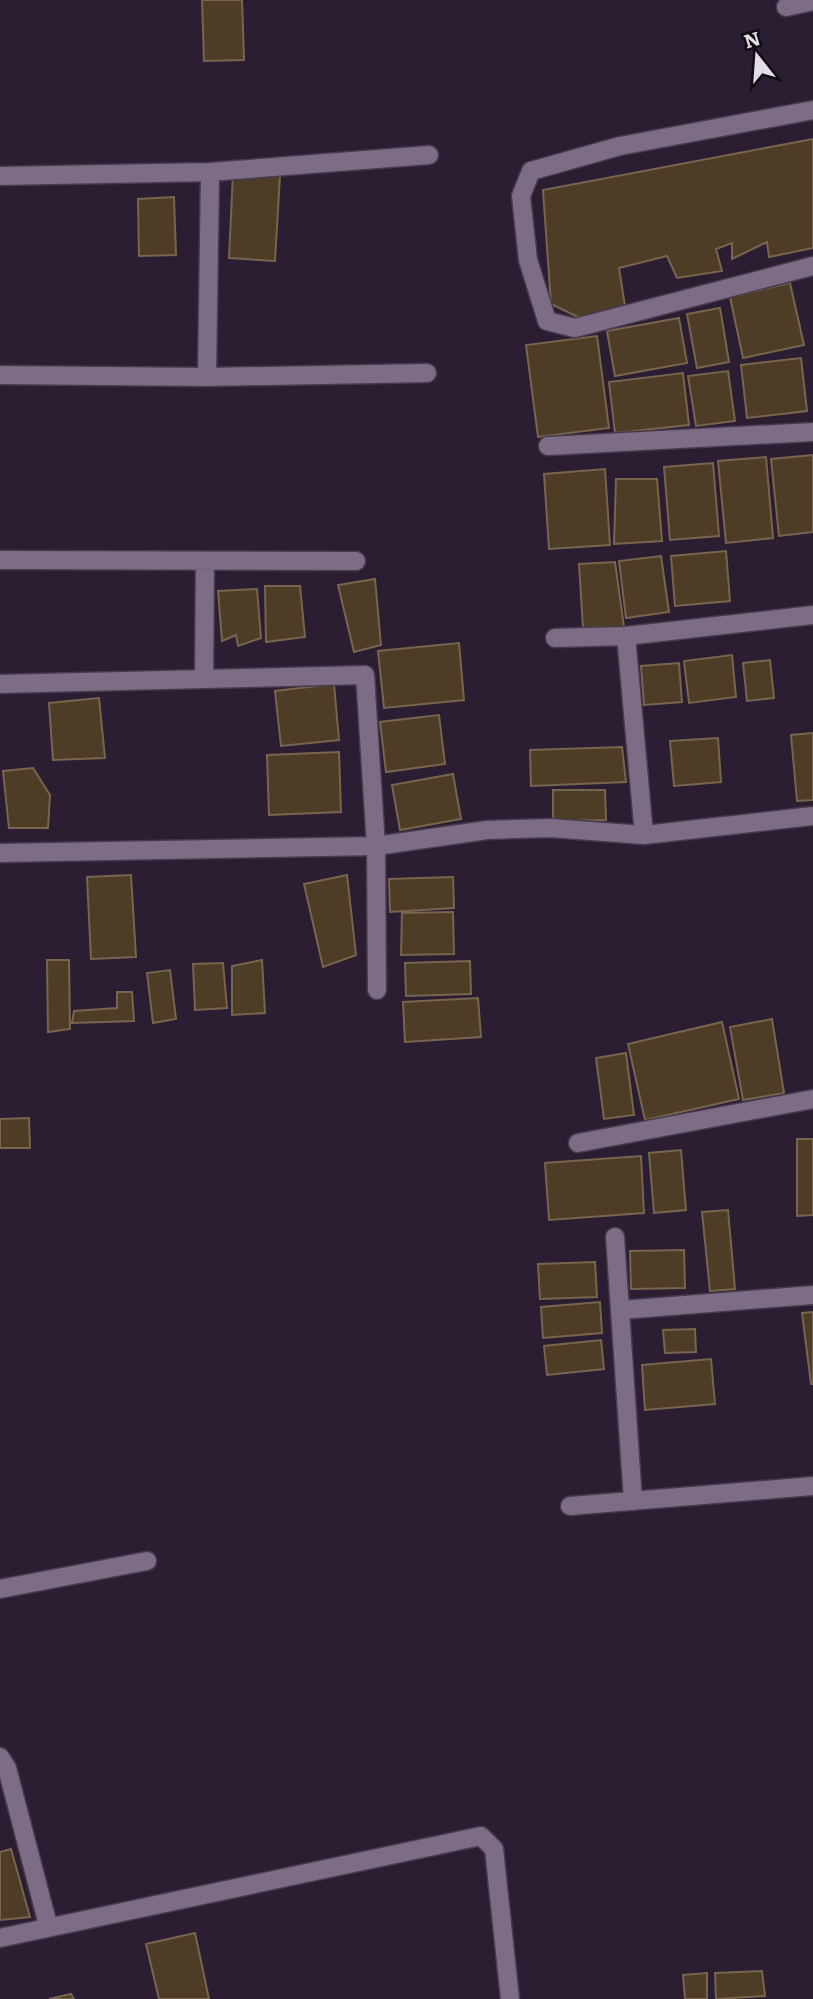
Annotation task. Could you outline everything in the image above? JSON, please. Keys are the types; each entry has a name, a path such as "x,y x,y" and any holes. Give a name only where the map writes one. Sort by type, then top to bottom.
{"street":[{"path":"786,7 813,1"},
{"path":"813,110 620,146 531,170 521,196 528,260 547,321 575,328 658,304 813,267"},
{"path":"0,176 210,172 429,155"},
{"path":"207,377 210,172"},
{"path":"0,375 207,377 427,373"},
{"path":"548,446 813,432"},
{"path":"0,561 356,561"},
{"path":"204,679 205,561"},
{"path":"555,638 626,636 813,615"},
{"path":"626,636 644,835"},
{"path":"0,684 365,675 376,846 377,990"},
{"path":"0,853 376,846 487,830 551,828 644,835 813,817"},
{"path":"578,1143 813,1099"},
{"path":"615,1237 633,1501"},
{"path":"621,1310 813,1296"},
{"path":"570,1506 813,1486"},
{"path":"0,1589 147,1561"},
{"path":"0,1757 8,1768 48,1925"},
{"path":"0,1938 48,1925 481,1836 494,1850 510,1999"}],"building":[{"path":"202,0 242,0 244,60 204,61"},
{"path":"813,139 813,248 769,257 767,242 732,259 732,243 716,249 722,271 677,278 667,256 619,268 625,306 580,318 551,304 543,190"},
{"path":"233,173 280,175 275,261 229,258"},
{"path":"174,197 176,255 139,256 138,199"},
{"path":"790,283 804,345 743,358 730,297"},
{"path":"720,308 729,362 697,368 687,314"},
{"path":"679,318 687,363 615,376 607,331"},
{"path":"597,336 609,428 538,437 526,345"},
{"path":"801,358 807,411 747,418 741,365"},
{"path":"728,371 735,421 696,426 688,376"},
{"path":"683,373 689,425 615,433 609,382"},
{"path":"813,455 813,532 779,536 771,459"},
{"path":"766,457 773,538 726,543 718,461"},
{"path":"713,463 719,536 670,540 664,467"},
{"path":"605,469 610,545 549,549 544,474"},
{"path":"616,479 657,479 662,541 614,544"},
{"path":"726,551 730,601 675,606 671,556"},
{"path":"661,556 669,612 626,618 619,561"},
{"path":"615,562 624,627 583,628 579,564"},
{"path":"375,579 381,645 354,652 338,585"},
{"path":"265,586 300,586 305,637 266,642"},
{"path":"257,589 261,638 238,646 236,635 222,641 218,591"},
{"path":"459,643 464,700 384,708 378,651"},
{"path":"732,655 736,697 689,703 684,661"},
{"path":"770,660 774,698 747,701 743,663"},
{"path":"679,663 682,702 644,705 641,666"},
{"path":"334,684 339,740 281,746 275,691"},
{"path":"99,698 105,758 53,760 49,703"},
{"path":"439,715 445,764 386,772 380,722"},
{"path":"813,733 813,800 797,801 791,735"},
{"path":"718,738 721,782 674,786 670,741"},
{"path":"622,747 626,782 531,786 530,750"},
{"path":"339,752 341,812 269,815 267,755"},
{"path":"33,768 50,795 48,828 9,828 3,771"},
{"path":"453,774 461,819 400,830 392,785"},
{"path":"553,790 605,790 606,820 553,821"},
{"path":"131,875 136,957 91,959 87,877"},
{"path":"347,875 356,955 323,967 304,884"},
{"path":"453,877 454,908 390,912 389,879"},
{"path":"453,912 454,954 401,955 402,913"},
{"path":"47,960 69,960 70,1029 48,1032"},
{"path":"262,960 265,1013 232,1015 232,966"},
{"path":"470,961 471,994 406,996 405,963"},
{"path":"223,963 227,1008 195,1010 193,964"},
{"path":"170,970 176,1019 153,1023 147,973"},
{"path":"117,992 132,992 134,1021 72,1023 74,1011 117,1008"},
{"path":"478,998 481,1037 405,1042 403,1002"},
{"path":"772,1019 784,1093 743,1100 730,1027"},
{"path":"722,1022 739,1099 645,1120 628,1044"},
{"path":"626,1053 634,1115 604,1119 596,1058"},
{"path":"29,1118 30,1148 0,1148 0,1119"},
{"path":"797,1139 813,1139 813,1215 797,1216"},
{"path":"681,1150 686,1210 654,1213 649,1153"},
{"path":"641,1156 644,1213 549,1220 545,1163"},
{"path":"728,1210 735,1289 710,1291 702,1212"},
{"path":"684,1250 685,1288 631,1289 630,1251"},
{"path":"595,1262 597,1297 540,1299 538,1264"},
{"path":"600,1302 602,1333 543,1338 541,1307"},
{"path":"813,1312 813,1384 811,1384 802,1313"},
{"path":"695,1329 696,1352 665,1353 663,1330"},
{"path":"601,1340 604,1369 547,1375 544,1346"},
{"path":"711,1359 715,1404 645,1410 642,1365"},
{"path":"11,1849 30,1917 0,1920 0,1852"},
{"path":"195,1933 209,1999 159,1999 146,1944"},
{"path":"762,1971 765,1996 716,1999 715,1973"},
{"path":"707,1973 707,1999 685,1999 683,1975"},
{"path":"71,1994 74,1999 49,1999"}]}
